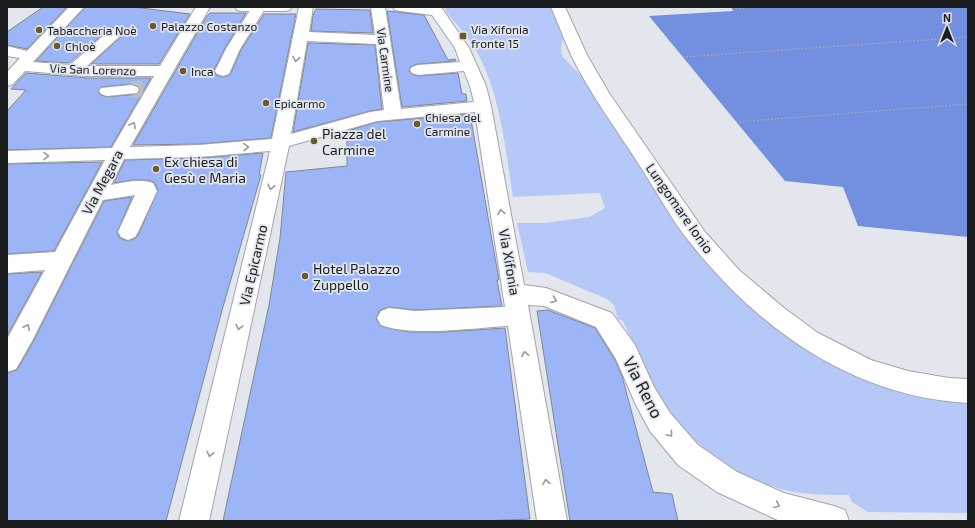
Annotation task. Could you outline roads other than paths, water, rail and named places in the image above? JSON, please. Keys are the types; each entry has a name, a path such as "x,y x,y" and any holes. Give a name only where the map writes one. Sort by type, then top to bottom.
{"street":[{"path":"7,81 78,7"},
{"name":"Via Megara","path":"7,361 23,334 117,154 143,89 164,71 203,7"},
{"path":"242,7 285,7"},
{"path":"223,71 233,49 259,7"},
{"name":"Via Epicarmo","path":"194,521 274,173 306,7"},
{"name":"Via Carmine","path":"378,7 393,114"},
{"path":"400,7 436,10"},
{"name":"Lungomare Ionio","path":"558,7 579,55 601,93 698,238 731,276 776,315 809,340 864,369 908,383 968,392"},
{"name":"Via Xifonia","path":"436,10 462,48 478,86 483,106 552,521"},
{"path":"75,70 116,32"},
{"path":"301,36 383,40"},
{"name":"Via San Lorenzo","path":"7,51 26,61 75,70 164,71"},
{"path":"418,70 470,66"},
{"path":"107,91 143,89"},
{"path":"7,157 117,154 268,146 376,116 483,106"},
{"path":"96,194 132,188 146,188 147,191 128,232"},
{"path":"7,264 61,260"},
{"name":"Via Reno","path":"389,318 415,322 517,305 546,297 604,320 626,352 648,403 660,422 688,455 727,482 768,501 782,507 834,521"}],"water":[{"path":"731,7 968,7 968,237 858,226 843,187 785,181 649,16 733,11"}],"tunnel":[{"path":"131,90 143,89"}],"place":[{"name":"Palazzo Costanzo","path":"153,26"},
{"name":"Tabaccheria Noè","path":"39,30"},
{"name":"Via Xifonia fronte 15","path":"463,36"},
{"name":"Chloè","path":"57,46"},
{"name":"Inca","path":"183,71"},
{"name":"Epicarmo","path":"266,103"},
{"name":"Chiesa del Carmine","path":"417,124"},
{"name":"Piazza del Carmine","path":"314,141"},
{"name":"Ex chiesa di Gesù e Maria","path":"156,169"},
{"name":"Hotel Palazzo Zuppello","path":"305,276"}]}
